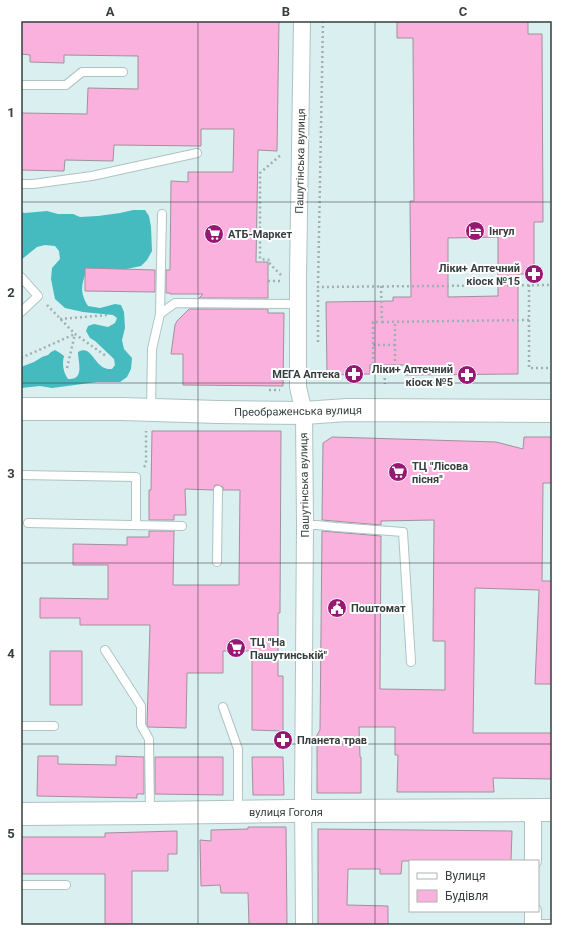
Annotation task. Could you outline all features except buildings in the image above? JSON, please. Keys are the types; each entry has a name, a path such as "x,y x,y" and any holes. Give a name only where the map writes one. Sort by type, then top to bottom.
{"main road":[{"name":"Преображенська вулиця","path":"21,409 149,417 218,412 304,413 347,410 552,411"},
{"name":"вулиця Гоголя","path":"21,814 543,810"}],"street":[{"name":"Пашутінська вулиця","path":"302,21 298,387 304,413 304,925"},
{"path":"533,860 543,810"}],"lane":[{"path":"21,85 66,85 82,72 123,72"},
{"path":"21,184 33,184 92,176 197,153"},
{"path":"149,417 152,349 160,314 162,214"},
{"path":"21,277 38,296 21,312"},
{"path":"160,314 175,303 298,304"},
{"path":"21,475 136,477 136,525"},
{"path":"217,562 218,490"},
{"path":"28,523 182,526"},
{"path":"305,525 403,532 411,662"},
{"path":"105,650 141,706 141,725 149,739 150,813"},
{"path":"223,707 238,749 238,812"},
{"path":"21,726 54,726"},
{"path":"21,885 66,885"},
{"path":"533,920 552,924"}],"path":[{"path":"318,342 323,21"},
{"path":"281,276 270,264 270,260 260,259 260,173 287,150"},
{"path":"529,285 529,368 552,368"},
{"path":"318,287 552,285"},
{"path":"381,286 382,322"},
{"path":"38,296 75,334 106,356"},
{"path":"60,318 108,315"},
{"path":"395,322 395,368 373,368 373,322 529,320"},
{"path":"21,358 75,334"},
{"path":"67,368 75,334"},
{"path":"373,345 395,345"},
{"path":"384,368 385,384"},
{"path":"136,477 146,464 149,417"}],"shaded area":[{"path":"133,210 145,210 149,216 152,251 147,260 141,266 112,272 103,268 89,269 86,272 82,285 84,297 88,306 100,308 115,304 121,305 124,312 125,328 122,340 124,349 132,358 131,369 127,377 120,382 97,382 52,388 40,386 21,388 21,367 48,355 55,350 64,356 63,368 68,379 73,379 79,374 78,352 83,350 91,354 101,366 112,369 115,365 114,359 90,338 86,331 88,326 94,324 108,327 115,323 117,318 113,315 83,312 65,308 55,299 51,279 52,268 60,259 59,251 55,246 45,245 37,247 21,260 21,212 47,211 58,214 73,214 80,217 98,216"}],"place":[{"name":"Інгул","path":"475,231"},
{"name":"АТБ-Маркет","path":"214,234"},
{"name":"Ліки+ Аптечний кіоск №15","path":"534,274"},
{"name":"МЕГА Аптека","path":"354,374"},
{"name":"Ліки+ Аптечний кіоск №5","path":"467,375"},
{"name":"ТЦ \"Лісова пісня\"","path":"398,472"},
{"name":"Поштомат","path":"337,608"},
{"name":"ТЦ \"На Пашутинській\"","path":"236,648"},
{"name":"Планета трав","path":"283,740"}]}
